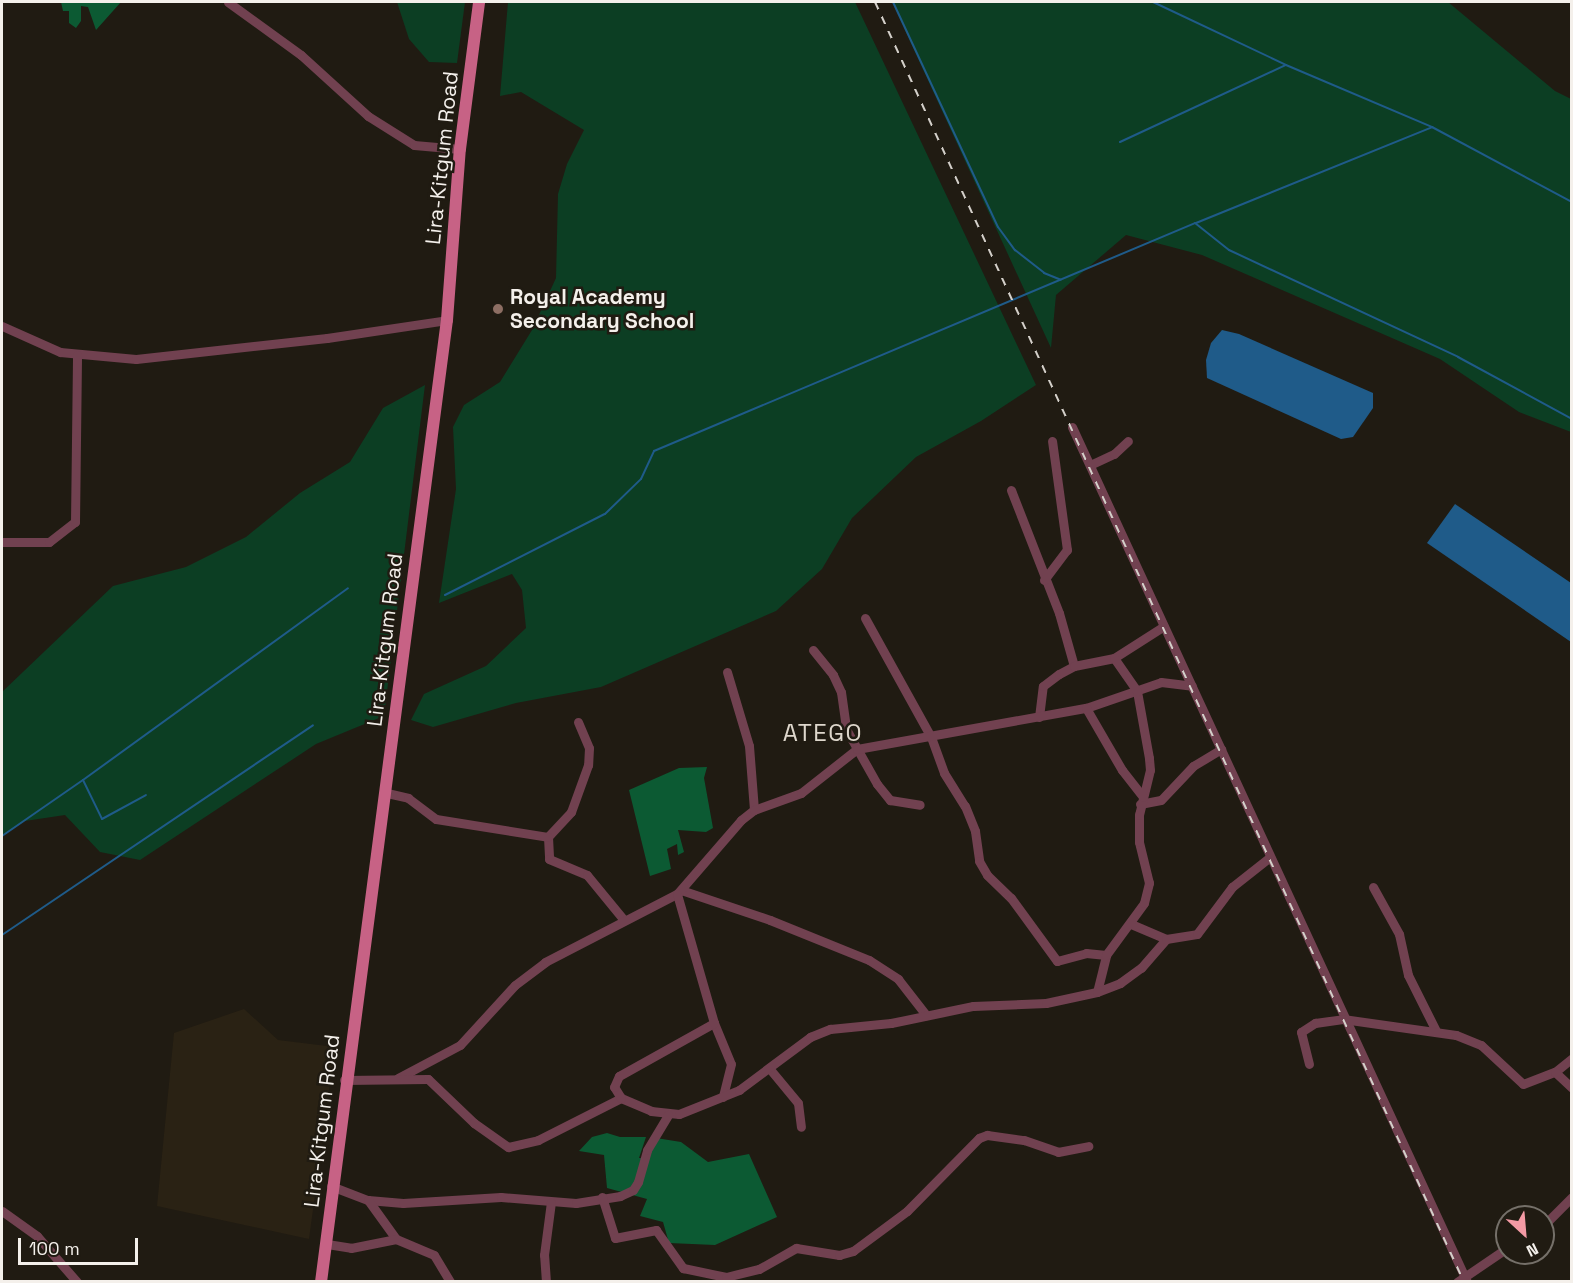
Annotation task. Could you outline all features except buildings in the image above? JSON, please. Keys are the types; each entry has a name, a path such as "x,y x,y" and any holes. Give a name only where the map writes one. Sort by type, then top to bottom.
{"main road":[{"name":"Lira-Kitgum Road","path":"321,1281 344,1080 387,793 447,320 460,149 479,2"}],"street":[{"path":"228,2 301,55 377,122 414,145 460,149"},
{"path":"2,326 40,345 77,355 136,359 212,352 447,320"},
{"path":"2,542 49,542 67,531 78,515 77,355"},
{"path":"1072,427 1346,1019 1462,1279 1495,1256"},
{"path":"1044,580 1067,550 1052,441"},
{"path":"1090,465 1114,454 1128,441"},
{"path":"1011,490 1074,666"},
{"path":"865,618 931,737 944,773 965,806 975,831 978,861 987,875 1011,898 1057,961 1086,953 1106,955"},
{"path":"1039,717 1043,686 1074,666 1114,658 1164,626"},
{"path":"813,650 833,675 841,692 846,729 890,800 920,806"},
{"path":"1097,992 1106,955 1113,941 1131,924 1144,903 1149,883 1139,842 1141,800 1150,770 1137,691 1114,658"},
{"path":"727,672 749,746 754,810"},
{"path":"398,1078 460,1045 515,985 544,962 679,892 731,830 754,810 801,793 857,749 931,737 983,724 1086,708 1168,681 1192,686"},
{"path":"1086,708 1141,800"},
{"path":"578,722 589,748 588,765 571,812 548,837 549,859 587,875 624,920"},
{"path":"1141,800 1161,800 1193,766 1221,749"},
{"path":"387,793 408,798 436,819 548,837"},
{"path":"1131,924 1166,939 1197,934 1232,887 1270,857"},
{"path":"1373,887 1399,934 1408,975 1436,1031"},
{"path":"679,892 777,922 869,960 898,979 926,1015"},
{"path":"679,892 714,1023 731,1064 723,1097"},
{"path":"714,1023 619,1076 614,1087 621,1098 668,1115 723,1097 769,1068 810,1037 830,1029 973,1006 1046,1003 1097,992 1134,974 1166,939"},
{"path":"1309,1064 1301,1032 1315,1023 1346,1019 1436,1031 1481,1045 1522,1084 1555,1072 1572,1058"},
{"path":"769,1068 798,1103 801,1127"},
{"path":"1555,1072 1572,1088"},
{"path":"344,1080 398,1078 430,1081 474,1123 508,1147 538,1140 621,1098"},
{"path":"331,1186 368,1200 403,1203 501,1197 576,1203 602,1197 621,1196 633,1190 648,1150 668,1115"},
{"path":"602,1197 615,1238 656,1230 683,1268 726,1277 759,1269 796,1248 839,1255 853,1251 908,1210 979,1138 987,1136 1024,1140 1058,1152 1088,1146"},
{"path":"1555,1214 1572,1197"},
{"path":"368,1200 396,1239 434,1255 450,1281"},
{"path":"546,1281 544,1255 551,1202"},
{"path":"2,1211 38,1236 77,1281"},
{"path":"327,1244 351,1248 396,1239"}],"shaded area":[{"path":"244,1009 278,1040 335,1047 309,1239 157,1206 174,1033"}],"green space":[{"path":"61,2 121,2 96,30 88,7 81,6 81,21 76,28 69,23 69,11 63,11"},
{"path":"397,2 465,2 457,63 429,62 409,39"},
{"path":"508,2 855,2 1036,385 981,421 916,457 852,518 822,569 776,611 601,687 516,703 433,727 411,720 424,694 486,666 526,628 522,590 512,574 439,603 456,489 453,427 464,405 500,382 532,330 556,278 558,194 567,164 584,130 521,92 500,96"},
{"path":"892,2 1448,2 1555,91 1571,99 1571,432 1519,412 1440,359 1202,255 1126,235 1056,295 1051,348"},
{"path":"425,385 384,716 316,744 140,860 100,852 65,815 25,821 2,836 2,692 113,586 186,567 246,537 300,493 350,462 383,408"},
{"path":"707,767 704,778 713,828 706,832 678,830 684,852 678,855 677,844 667,849 671,869 650,876 629,790 679,768"},
{"path":"607,1133 620,1137 646,1137 639,1158 647,1158 656,1138 681,1142 708,1162 749,1154 777,1217 715,1245 669,1243 663,1222 640,1216 647,1199 607,1188 604,1155 579,1151 592,1137"}],"water":[{"path":"1222,330 1239,334 1373,393 1373,408 1353,437 1341,439 1207,378 1206,360 1211,343"},
{"path":"1455,504 1571,583 1571,642 1427,543"}],"waterway":[{"path":"893,2 998,227 1015,250 1044,273 1061,280"},
{"path":"1153,2 1286,65 1432,127 1572,202"},
{"path":"1120,142 1286,65"},
{"path":"1196,223 1432,127"},
{"path":"445,595 605,514 641,479 654,451 1195,223 1229,250 1458,357 1572,419"},
{"path":"83,780 348,588"},
{"path":"2,935 313,725"},
{"path":"2,836 83,780 102,819 146,795"}],"railway":[{"path":"875,2 1464,1282"}],"place":[{"name":"Royal Academy Secondary School","path":"498,309"}],"district":[{"name":"ATEGO","path":"823,733"}]}
